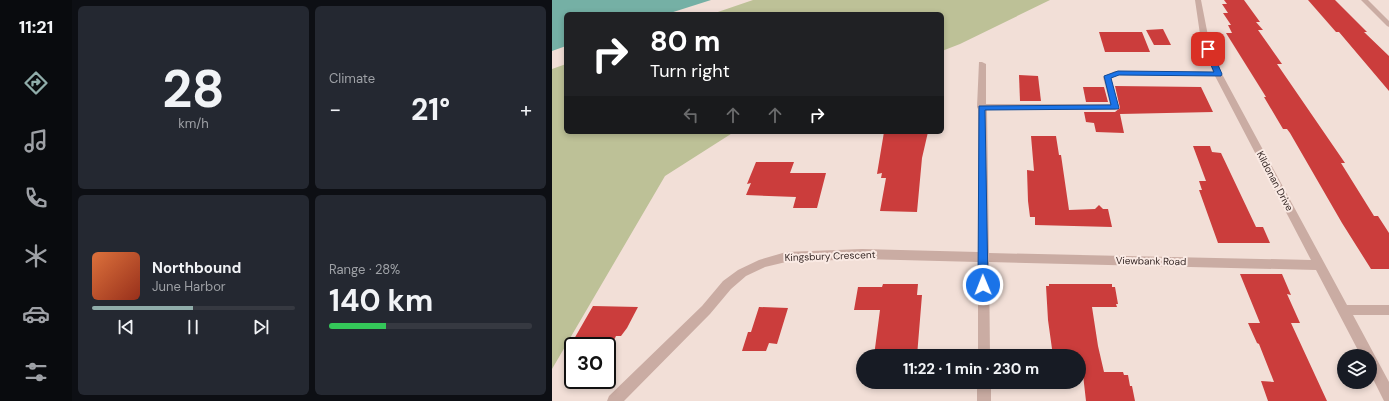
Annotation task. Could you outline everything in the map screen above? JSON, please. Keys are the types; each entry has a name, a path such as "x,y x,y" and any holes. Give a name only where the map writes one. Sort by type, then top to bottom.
{"street":[{"name":"Kildonan Drive","path":"1198,0 1204,41 1218,74 1364,349"},
{"path":"1364,0 1389,24"},
{"path":"982,64 981,107 984,349"},
{"path":"981,107 1115,108 1107,77 1118,73 1218,74"},
{"name":"Kingsbury Crescent","path":"614,401 706,310 727,285 742,273 763,263 786,257 827,255 933,255 982,257"},
{"name":"Viewbank Road","path":"982,257 1320,265"},
{"path":"1343,310 1389,310"},
{"path":"1377,373 1389,396"},
{"path":"984,389 984,401"}],"green space":[{"path":"753,0 1050,0 960,44 944,50 944,12 718,12"},
{"path":"564,65 564,134 731,134 665,176 571,337 564,337 564,349 552,369 552,69"}],"water":[{"path":"552,0 711,0 673,12 564,12 564,47 552,51"}],"building":[{"path":"1224,0 1244,0 1260,22 1256,22 1263,30 1258,30 1282,64 1277,64 1345,163 1341,163 1374,216 1378,216 1389,233 1389,269 1371,269 1342,223 1290,133 1287,129 1283,129 1264,97 1266,97 1226,33 1232,33 1228,25 1231,25 1223,13 1228,13 1222,4 1227,4"},
{"path":"1308,0 1335,0 1367,32 1364,32 1389,56 1389,91 1339,32 1336,32"},
{"path":"1163,29 1171,45 1154,45 1146,30"},
{"path":"1099,32 1142,32 1150,52 1105,52"},
{"path":"1019,75 1038,76 1041,101 1020,101"},
{"path":"1115,86 1201,87 1213,112 1120,114 1124,133 1096,132 1094,123 1086,122 1084,112 1115,112 1120,108"},
{"path":"1083,87 1104,87 1108,102 1086,102"},
{"path":"884,134 928,134 922,158 917,212 880,211 886,178 881,178 882,173 877,174"},
{"path":"1031,136 1056,136 1059,155 1061,155 1069,210 1095,209 1099,205 1103,209 1108,209 1112,227 1035,225 1035,217 1030,217 1028,201 1027,170 1034,171"},
{"path":"1193,146 1210,146 1212,152 1221,153 1256,227 1263,227 1270,243 1218,243 1199,190 1202,190 1199,181 1206,181"},
{"path":"756,162 794,162 790,173 826,173 817,208 793,208 796,197 746,195 751,183 747,184"},
{"path":"1240,274 1282,274 1291,295 1287,294 1300,323 1291,323 1327,401 1268,401 1261,381 1274,382 1259,344 1257,343 1248,323 1260,323"},
{"path":"883,284 918,284 917,295 922,295 918,349 875,349 880,310 854,310 858,287 882,287"},
{"path":"1049,284 1112,284 1112,287 1115,287 1118,304 1116,304 1117,307 1092,307 1098,346 1104,372 1123,372 1124,375 1128,375 1135,401 1086,401 1085,389 1086,389 1086,349 1052,349 1048,320 1046,286 1049,286"},
{"path":"593,306 638,307 621,336 575,337"},
{"path":"759,307 788,308 777,344 769,343 766,351 742,351 748,332 751,332"}],"route":[{"path":"983,285 981,107 1115,108 1107,77 1118,73 1218,74 1208,49"}]}
